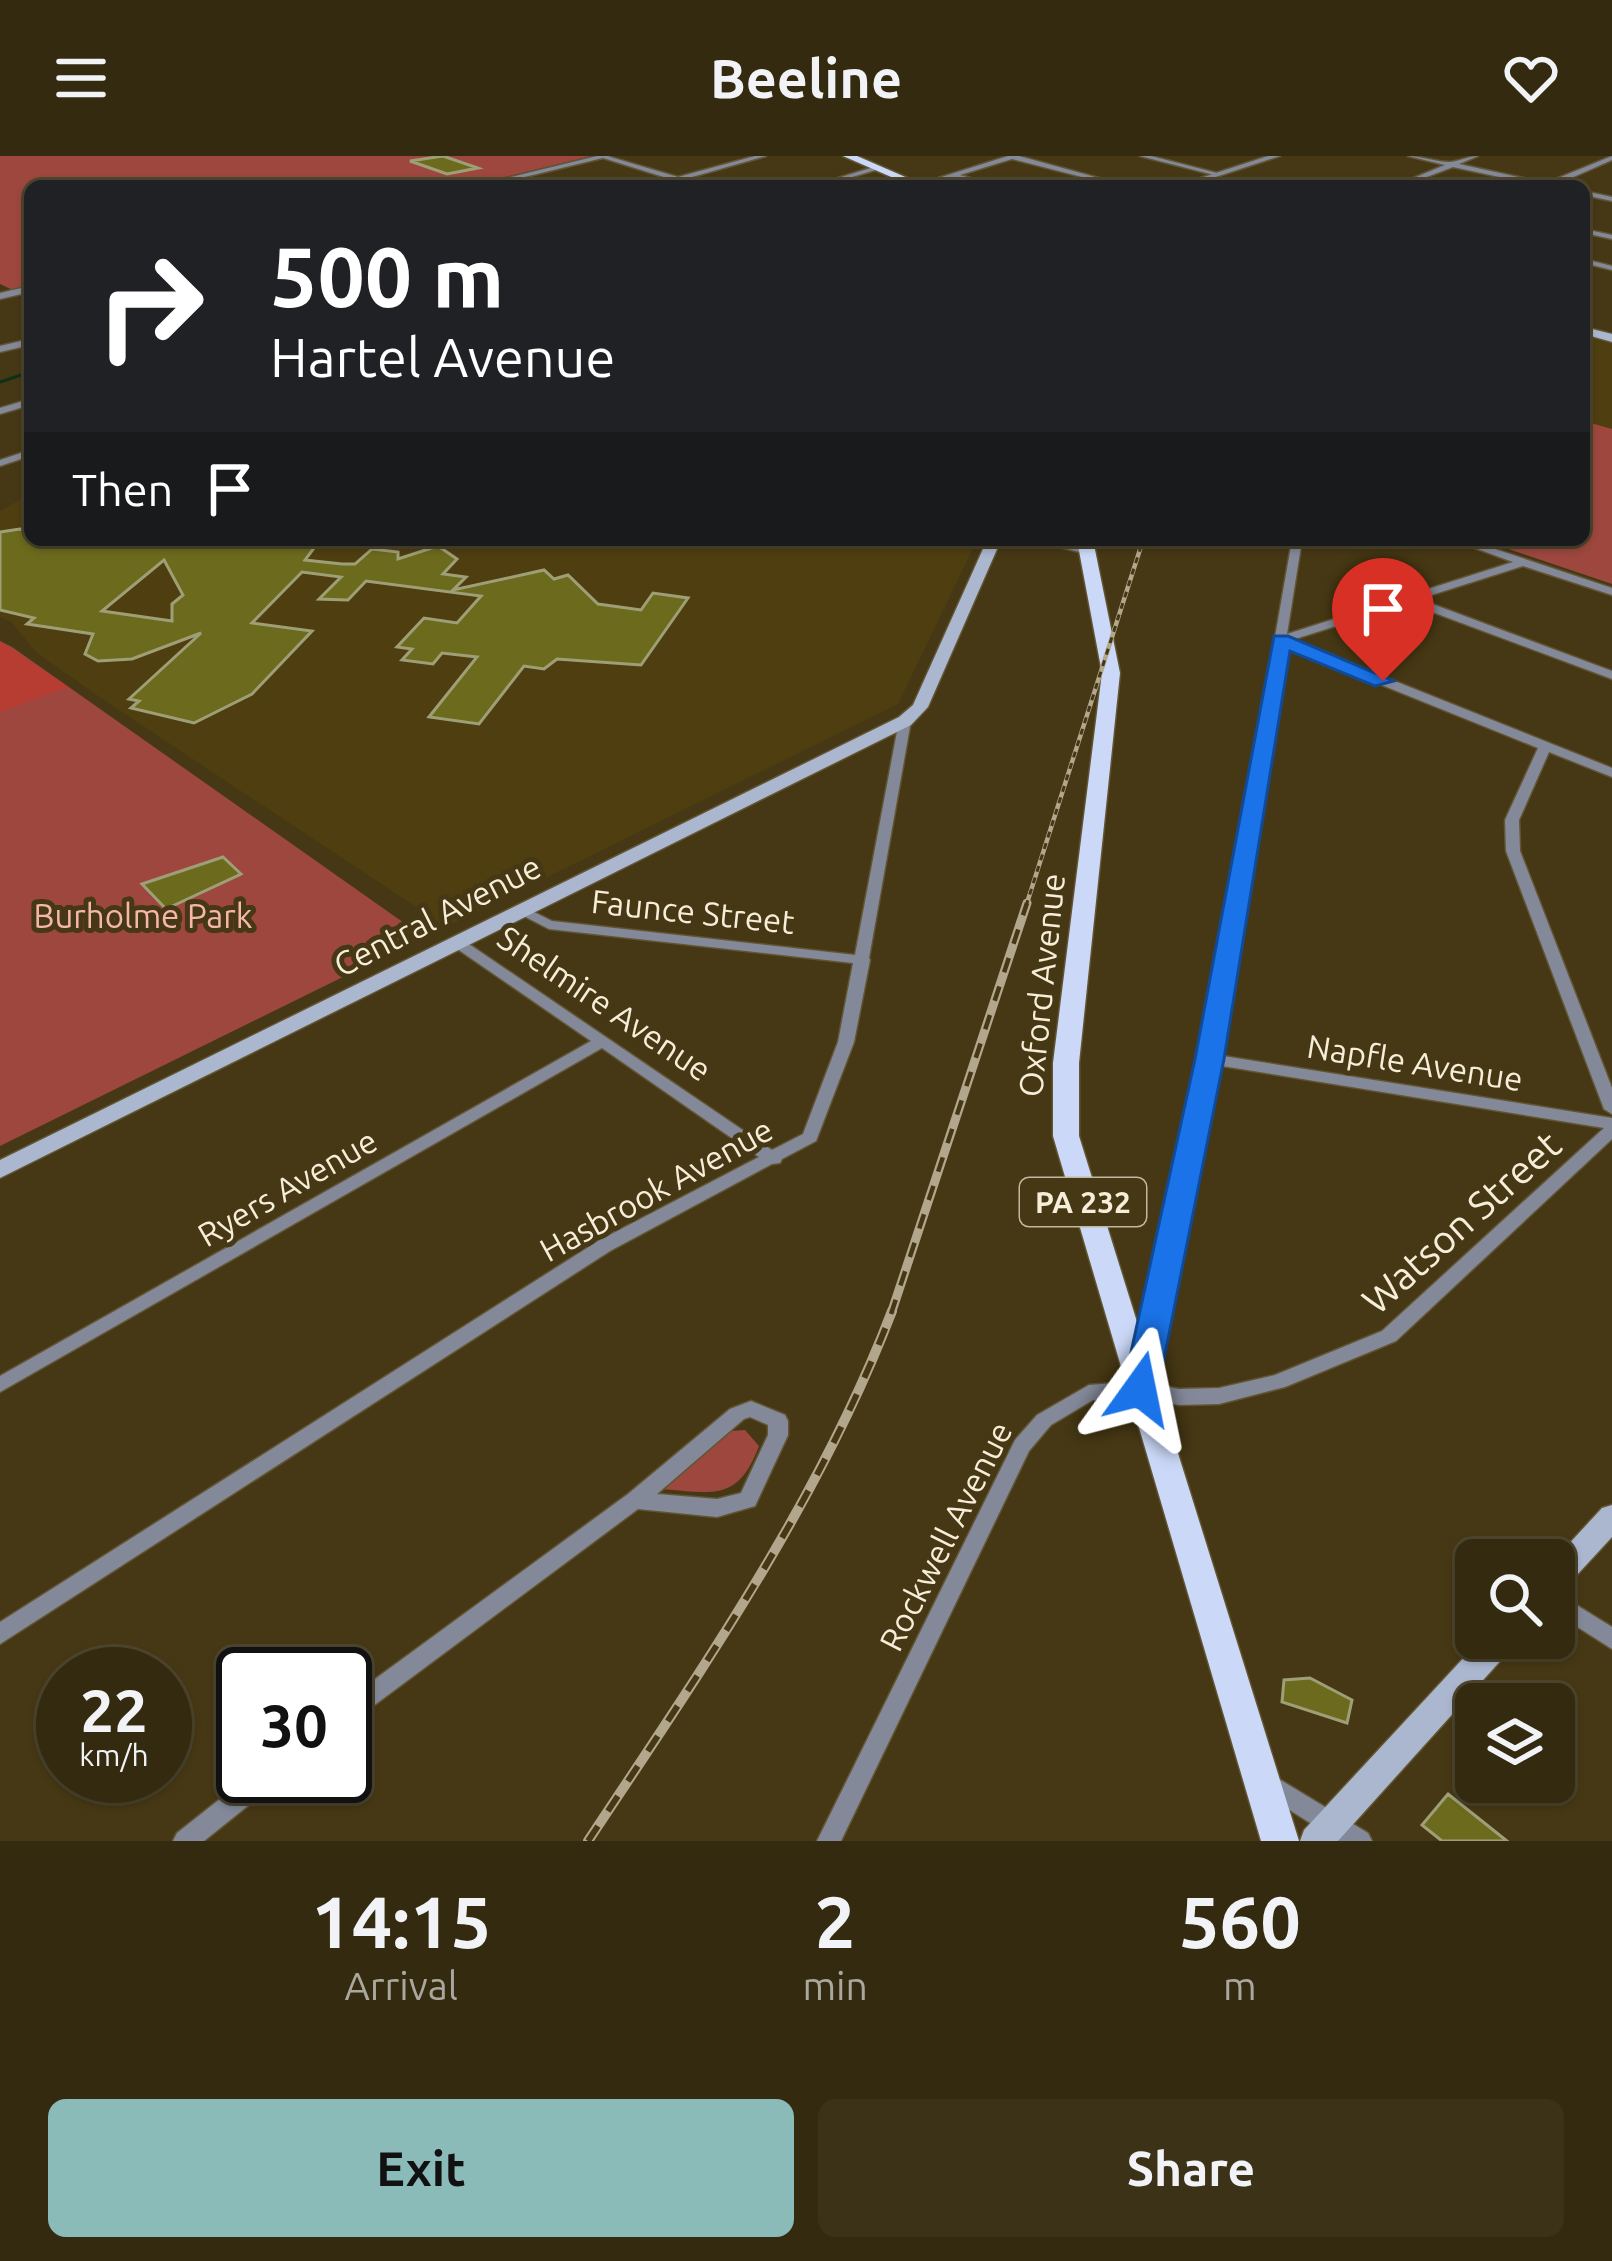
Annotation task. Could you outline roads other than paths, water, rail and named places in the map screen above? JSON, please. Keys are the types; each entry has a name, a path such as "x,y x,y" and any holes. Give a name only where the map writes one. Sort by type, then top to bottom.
{"main road":[{"path":"848,156 906,180"},
{"name":"Hasbrook Avenue","path":"905,721 920,707 991,546"},
{"name":"Oxford Avenue","path":"1086,546 1112,673 1066,1063 1064,1117 1077,1184 1280,1841"},
{"name":"Central Avenue","path":"0,1170 905,721"},
{"path":"1575,1557 1612,1516"},
{"path":"1336,1835 1483,1659"}],"street":[{"path":"503,180 605,156 684,180"},
{"path":"670,180 763,156"},
{"path":"1143,156 1218,174"},
{"path":"1199,180 1276,156"},
{"path":"1411,156 1520,180"},
{"path":"1412,180 1475,156"},
{"path":"938,180 1013,157 1102,180"},
{"path":"1561,180 1612,158"},
{"path":"1593,166 1612,170"},
{"path":"836,180 877,168"},
{"path":"953,175 972,180"},
{"path":"1140,1389 1209,1059 1297,546"},
{"path":"1476,546 1612,592"},
{"path":"1281,640 1524,562"},
{"path":"1411,600 1612,675"},
{"path":"1281,640 1612,773"},
{"name":"Hasbrook Avenue","path":"0,1634 604,1246 810,1137 826,1103 863,960 905,721"},
{"path":"1545,746 1512,820 1513,851 1612,1109"},
{"name":"Faunce Street","path":"519,910 549,925 863,960"},
{"name":"Shelmire Avenue","path":"458,943 774,1159"},
{"name":"Ryers Avenue","path":"0,1384 603,1042"},
{"name":"Napfle Avenue","path":"1209,1059 1612,1127"},
{"name":"Watson Street","path":"1140,1389 1179,1397 1219,1396 1278,1382 1389,1336 1612,1127"},
{"name":"Rockwell Avenue","path":"829,1841 1022,1446 1044,1420 1089,1393 1140,1389"},
{"path":"372,1694 635,1500 736,1414 751,1409 778,1421 778,1435 748,1500 717,1508 635,1500"},
{"path":"1575,1614 1612,1640"},
{"path":"1261,1779 1336,1835"},
{"path":"185,1841 233,1803"}],"waterway":[{"path":"0,382 24,374"}],"railway":[{"path":"1026,906 1141,546"},
{"path":"892,1311 1027,903"},
{"path":"588,1841 793,1518 863,1382 892,1311"}],"park label":[{"name":"Burholme Park","path":"143,915"}]}
